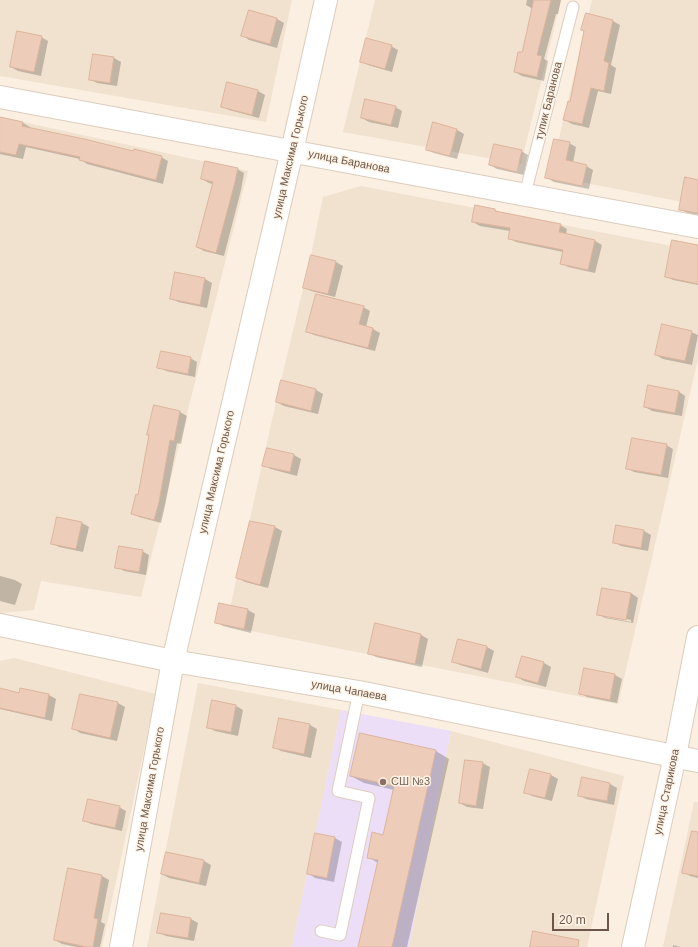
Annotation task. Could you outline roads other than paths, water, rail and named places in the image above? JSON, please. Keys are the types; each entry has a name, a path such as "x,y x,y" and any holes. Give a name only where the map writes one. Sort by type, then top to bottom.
{"street":[{"name":"улица Максима Горького","path":"121,947 173,661 326,0"},
{"name":"улица Баранова","path":"0,97 698,227"},
{"name":"улица Чапаева","path":"0,626 173,661 359,692 698,761"},
{"name":"улица Старикова","path":"633,947 675,756 698,637"}],"lane":[{"name":"тупик Баранова","path":"525,194 572,7"},
{"path":"321,931 340,935 369,798 338,791 359,692"}],"place":[{"name":"СШ №3","path":"383,782"}]}
